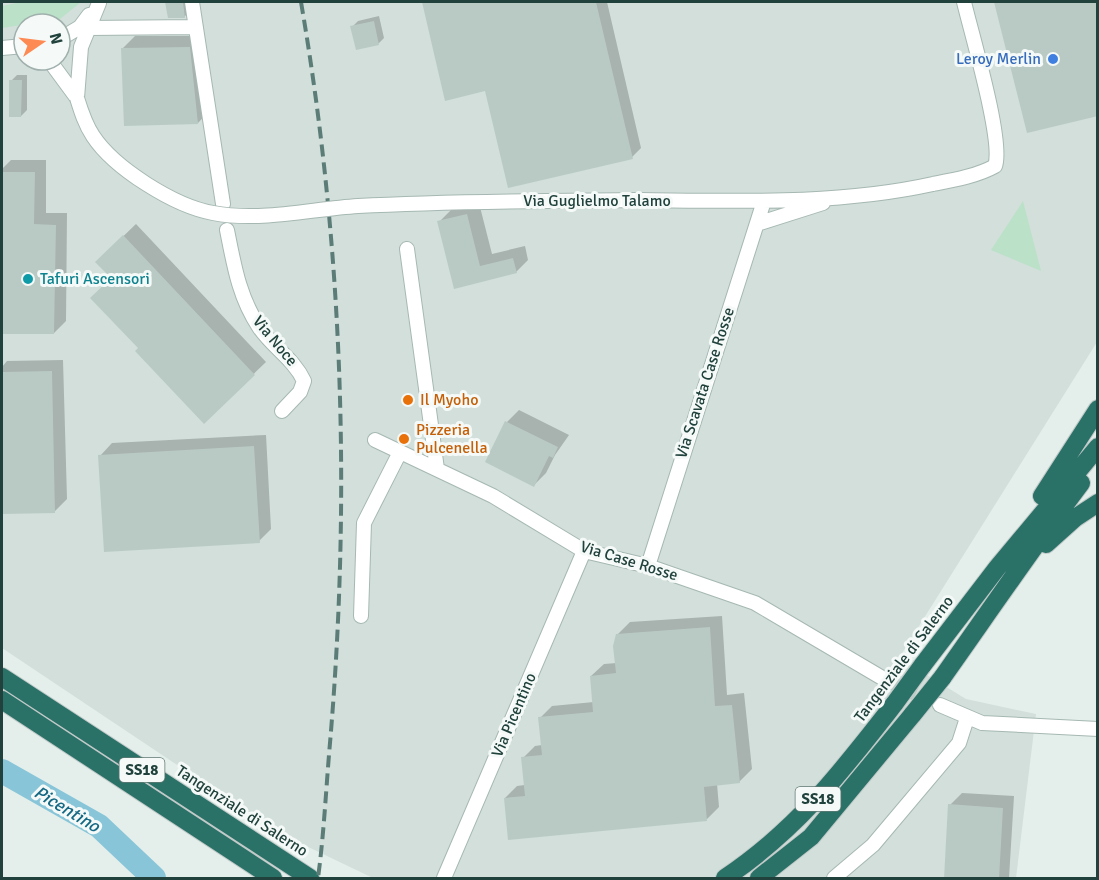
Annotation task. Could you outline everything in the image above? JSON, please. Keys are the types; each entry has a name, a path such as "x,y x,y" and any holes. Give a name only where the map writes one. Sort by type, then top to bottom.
{"highway":[{"name":"SS18","path":"997,568 1098,409"},
{"name":"Tangenziale di Salerno","path":"725,879 759,855 805,814 895,703 997,568 1098,447"},
{"name":"SS18","path":"759,879 811,837 913,714 942,678 1008,586 1038,539 1098,464"},
{"name":"SS18","path":"1008,586 1062,529 1098,503"},
{"name":"Tangenziale di Salerno","path":"2,677 310,879"},
{"name":"SS18","path":"2,700 273,878"}],"street":[{"path":"77,98 78,62 99,2"},
{"path":"72,33 80,27 99,2"},
{"path":"192,2 223,204"},
{"name":"Via Guglielmo Talamo","path":"77,98 92,135 117,163 168,195 213,213 257,215 358,206 486,202 764,201 895,192 954,180 995,166 997,151 990,111 964,2"},
{"path":"88,28 196,27"},
{"path":"72,51 78,62"},
{"path":"59,72 77,98"},
{"path":"757,224 846,196"},
{"name":"Via Scavata Case Rosse","path":"648,566 764,201"},
{"name":"Via Noce","path":"228,230 238,286 244,299 260,328 299,370 304,381 300,392 282,411"},
{"path":"407,249 437,469"},
{"name":"Via Case Rosse","path":"375,440 493,496 584,550 648,566 755,603 884,679"},
{"path":"361,616 364,523 400,452"},
{"name":"Via Picentino","path":"444,879 584,550"},
{"path":"940,705 982,723 1098,729"},
{"path":"834,879 873,845 959,743 966,718"}],"shaded area":[{"path":"2,2 1097,2 1097,342 899,658 966,699 1036,714 1016,878 373,878 279,833 2,648"}],"green space":[{"path":"21,2 81,2 69,12 12,12 12,26 2,28 2,6"},
{"path":"1023,201 1041,271 991,250"}],"building":[{"path":"165,2 183,2 185,18 168,18"},
{"path":"422,2 596,2 633,159 508,188 485,91 445,101"},
{"name":"Leroy Merlin","path":"994,2 1098,2 1098,116 1027,133"},
{"path":"374,21 379,45 356,50 350,26"},
{"path":"190,47 198,124 124,126 121,48"},
{"path":"9,80 22,80 21,117 9,117"},
{"name":"Tafuri Ascensori","path":"2,172 35,172 34,224 56,225 54,334 2,334"},
{"path":"467,214 480,266 513,258 517,273 454,289 437,221"},
{"path":"123,235 255,375 204,424 135,351 138,348 90,298 111,278 95,262"},
{"path":"52,371 55,513 2,514 2,372"},
{"path":"505,421 558,447 553,458 549,456 534,487 485,462"},
{"path":"254,446 260,543 104,552 98,455"},
{"path":"710,627 715,706 732,705 740,783 704,787 707,821 508,840 504,798 525,796 521,757 542,755 538,717 593,712 590,676 616,673 613,646 616,634"},
{"path":"948,804 1003,808 999,879 944,879"}],"waterway":[{"name":"Picentino","path":"2,771 99,826 154,878"}],"tunnel":[{"path":"884,679 933,702"}],"railway":[{"path":"301,2 326,186 339,371 341,464 337,650 318,878"}],"place":[{"name":"Leroy Merlin","path":"1053,59"},
{"name":"Tafuri Ascensori","path":"28,279"},
{"name":"Il Myoho","path":"408,400"},
{"name":"Pizzeria Pulcenella","path":"404,439"}]}
